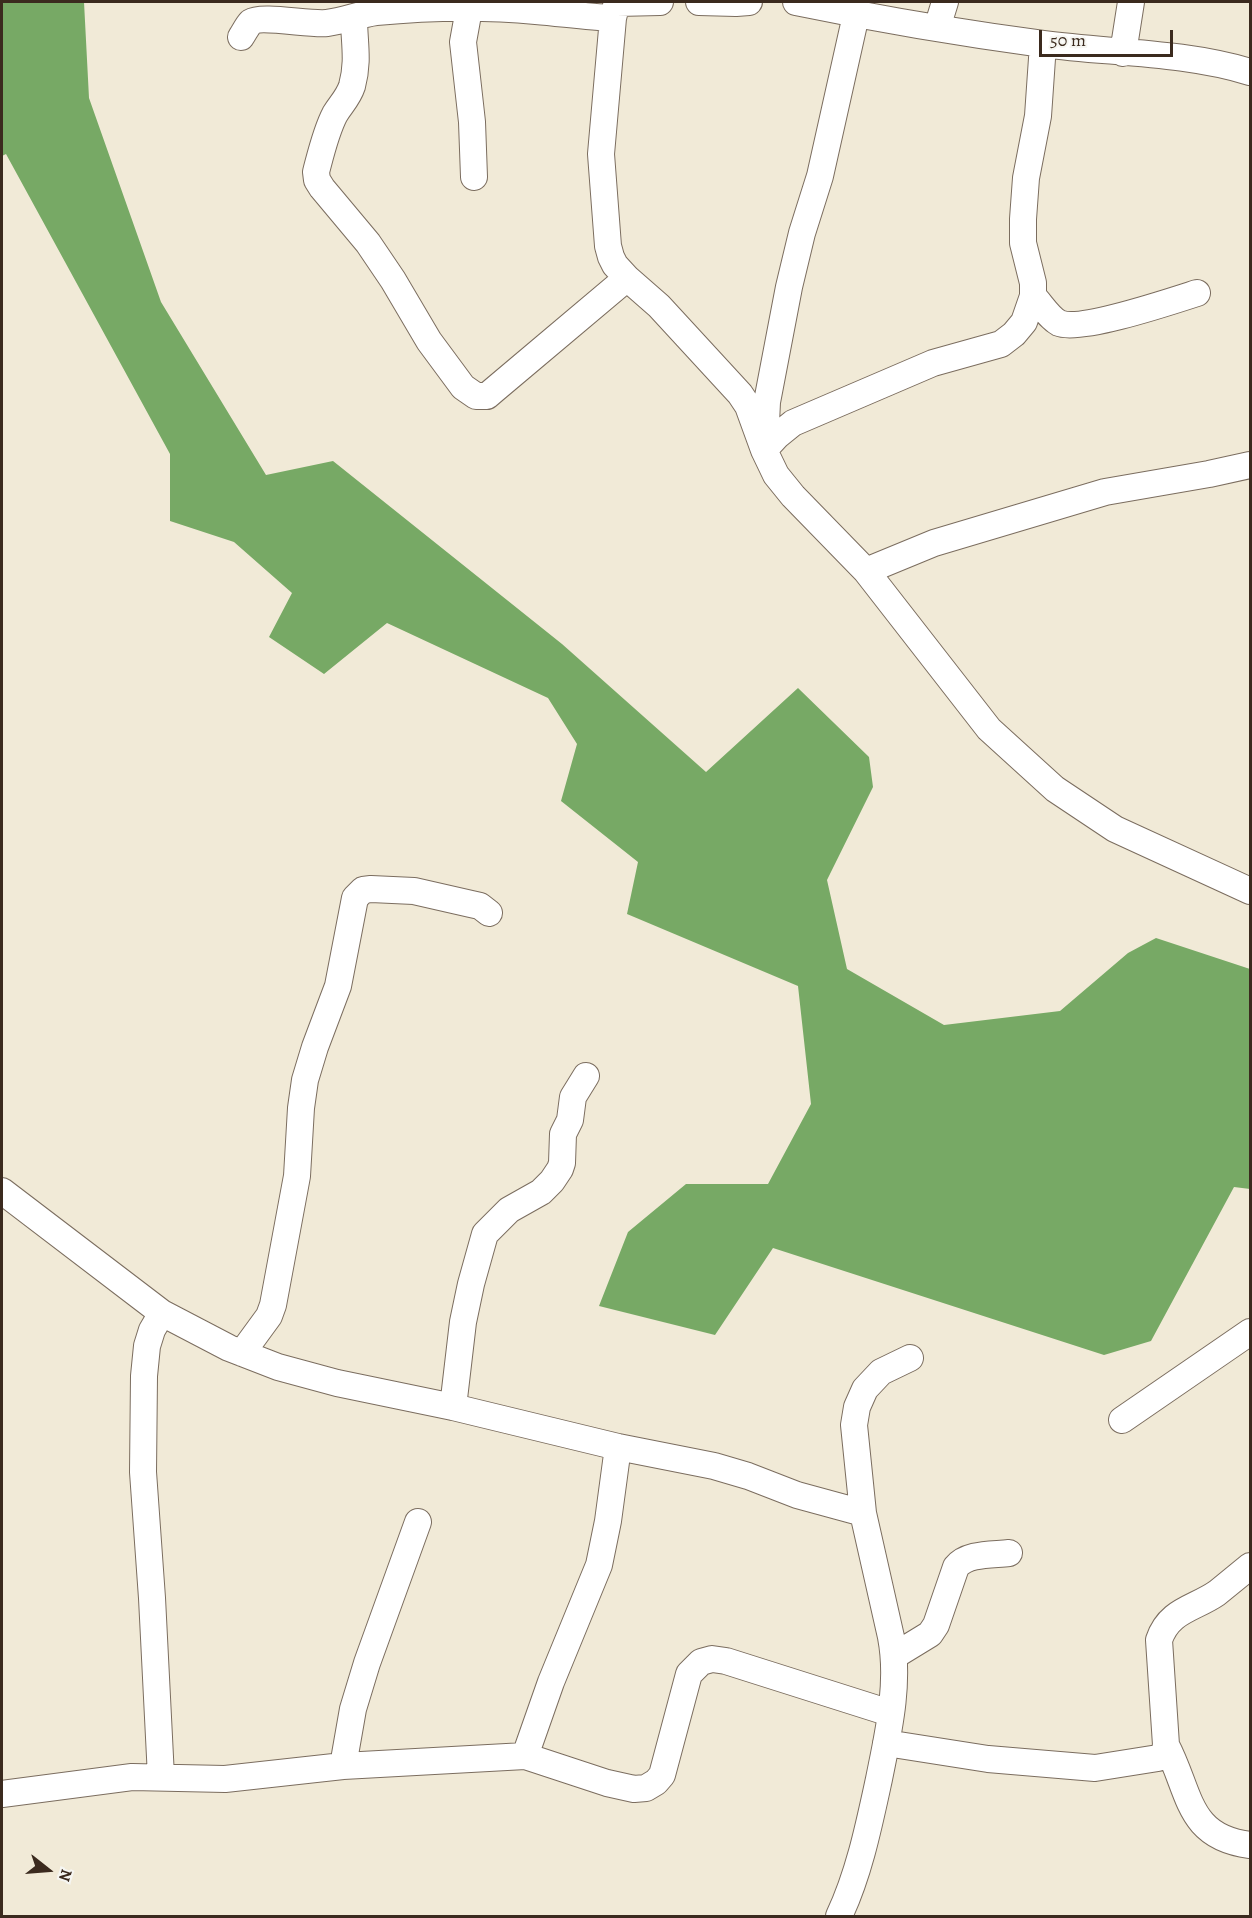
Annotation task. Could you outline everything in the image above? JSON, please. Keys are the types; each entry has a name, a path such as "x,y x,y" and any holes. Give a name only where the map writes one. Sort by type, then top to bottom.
{"street":[{"path":"241,38 249,23 264,19 306,24 327,23 350,12 469,9 536,11 580,17 615,8 660,2"},
{"path":"699,2 749,2"},
{"path":"796,2 856,15 937,28 1043,44 1219,63 1251,72"},
{"path":"937,28 945,2"},
{"path":"1123,52 1131,2"},
{"path":"615,8 601,154 608,246 615,265 659,306 741,394 776,475 793,496 866,571 989,729 1055,789 1115,829 1251,891"},
{"path":"469,9 464,42 472,122 474,177"},
{"path":"350,12 357,62 346,101 332,122 319,159 317,180 368,243 429,341 462,387 476,396 487,396 627,278"},
{"path":"762,446 767,402 789,287 802,232 820,176 856,15"},
{"path":"762,446 793,423 933,363 1001,344 1024,322 1033,296 1033,283 1023,243 1023,219 1026,178 1038,117 1043,44"},
{"path":"1033,296 1056,321 1067,325 1150,308 1197,293"},
{"path":"866,571 934,543 1104,492 1251,465"},
{"path":"242,1353 269,1316 273,1305 297,1176 305,1080 338,986 355,898 363,890 371,889 414,891 471,903 489,912"},
{"path":"453,1407 463,1322 485,1234 509,1210 541,1192 561,1169 563,1134 570,1120 573,1097 586,1076"},
{"path":"2,1191 162,1313 229,1348 278,1367 337,1383 453,1407 618,1447 714,1466 797,1495 863,1513"},
{"path":"161,1777 152,1598 142,1472 144,1376 147,1346 152,1330 162,1313"},
{"path":"1122,1420 1251,1332"},
{"path":"839,1917 869,1826 886,1743 894,1677 894,1656 863,1513 854,1425 857,1407 865,1389 881,1372 910,1358"},
{"path":"525,1756 551,1682 599,1565 608,1521 618,1447"},
{"path":"343,1766 353,1709 367,1663 418,1522"},
{"path":"894,1656 930,1634 936,1625 956,1567 960,1563 969,1558 1009,1553"},
{"path":"886,1743 988,1759 1095,1768 1158,1758 1164,1754 1166,1745 1159,1640 1163,1627 1171,1619 1215,1594 1251,1566"},
{"path":"2,1794 106,1780 161,1777 225,1779 343,1766 525,1756 607,1783 634,1789 646,1788 657,1782 662,1775 689,1674 701,1662 712,1659 726,1661 890,1713"},
{"path":"1166,1745 1174,1759 1191,1805 1202,1825 1217,1836 1251,1845"}],"green space":[{"path":"2,2 84,2 89,98 161,302 266,475 333,461 562,644 706,772 798,688 869,757 873,787 827,880 847,969 944,1025 1060,1011 1128,953 1156,938 1250,969 1250,1189 1234,1187 1151,1341 1104,1355 773,1248 715,1335 599,1306 628,1232 686,1184 768,1184 811,1104 798,986 627,914 638,862 561,801 577,744 548,698 387,623 324,674 269,637 292,593 234,542 170,521 170,454 6,154 2,156"}]}
